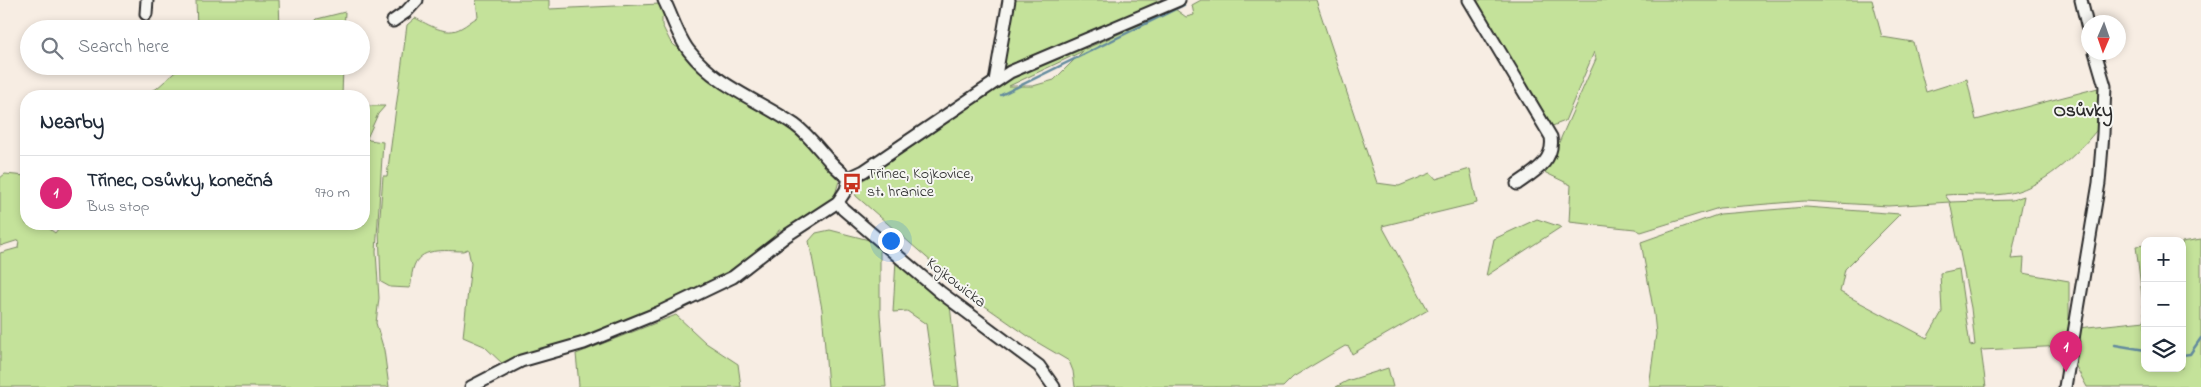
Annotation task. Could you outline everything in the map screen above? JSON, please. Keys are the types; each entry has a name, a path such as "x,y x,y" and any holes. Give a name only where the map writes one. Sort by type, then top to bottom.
{"street":[{"path":"146,14 147,0"},
{"path":"393,21 406,12 417,0"},
{"path":"664,0 688,50 703,67 729,86 795,125 814,142 840,172 849,178"},
{"path":"995,81 1009,0"},
{"path":"849,178 864,172 1010,72 1179,0"},
{"path":"1469,0 1551,137 1551,149 1543,165 1517,184"},
{"path":"2081,0 2085,15"},
{"path":"2065,387 2099,183 2105,86 2097,60"},
{"path":"470,387 522,361 584,343 658,313 733,277 786,236 838,202 846,190 849,178"},
{"name":"Kojkowicka","path":"838,202 843,209 940,292 1039,366 1054,387"}],"green space":[{"path":"196,0 279,0 280,20 197,20"},
{"path":"476,0 549,0 549,9 660,4 665,15 662,18 662,25 670,41 684,51 709,80 725,91 761,108 801,134 839,181 834,198 786,234 779,230 777,239 723,278 664,308 505,366 484,346 463,337 471,263 468,249 463,251 434,251 421,256 413,269 410,288 390,287 381,282 379,229 383,176 387,176 407,25 415,18 437,29 455,30 478,17"},
{"path":"1011,0 1166,0 1090,31 1085,49 1175,9 1186,17 1194,15 1192,5 1201,0 1316,0 1377,183 1399,186 1431,173 1436,179 1470,169 1477,203 1382,226 1428,310 1352,354 1349,347 1345,346 1293,377 1283,387 1075,387 1073,371 1069,361 1035,341 972,297 856,196 853,187 998,88 998,86 1017,76 1004,70 1001,65","holes":["1083,51 1054,80 1033,86 1009,86"]},
{"path":"1477,0 1872,0 1882,37 1913,42 1926,92 1967,79 1976,120 2098,88 2100,126 2081,148 2058,169 2032,186 2004,194 1945,195 1950,202 1888,206 1804,201 1719,208 1641,232 1635,229 1569,222 1571,185 1542,171 1553,156 1596,59 1594,52 1565,121 1550,127"},
{"path":"345,12 345,20 317,19"},
{"path":"172,75 343,75 342,90 153,90"},
{"path":"370,106 385,106 378,114 370,131"},
{"path":"370,140 383,142 376,252 379,298 376,323 384,350 389,387 0,387 0,253 18,248 19,240 0,246 0,178 5,174 20,175 20,230 51,230 55,233 57,230 370,230"},
{"path":"2024,196 2011,259 2024,258 2023,273 2069,281 2069,325 2065,346 1981,350 1986,387 1649,387 1656,334 1641,242 1720,214 1806,207 1900,214 1845,269 1840,292 1927,338 1942,312 1940,273 1959,269 1970,346 1975,345 1971,308 1950,202 2012,200"},
{"path":"1537,219 1561,227 1486,276 1494,239"},
{"path":"830,230 873,241 880,251 880,314 886,387 828,387 822,309 809,241 816,233"},
{"path":"2201,239 2201,387 2087,387 2073,361 2078,328 2141,321 2141,372 2186,372 2186,241"},
{"path":"2141,245 2141,288 2136,246"},
{"path":"896,260 950,305 959,387 935,387 926,324 907,311 893,312"},
{"path":"676,315 706,343 738,364 741,387 578,387 576,354"},
{"path":"1388,368 1393,387 1336,387 1347,381"}],"waterway":[{"path":"1001,95 1184,5"},
{"path":"2186,354 2190,354 2201,338"},
{"path":"2115,345 2141,349"}],"place":[{"name":"Třinec, Kojkovice, st. hranice","path":"852,183"},
{"name":"Třinec, Osůvky, konečná","path":"2066,372"}],"district":[{"name":"Osůvky","path":"2083,111"}]}
